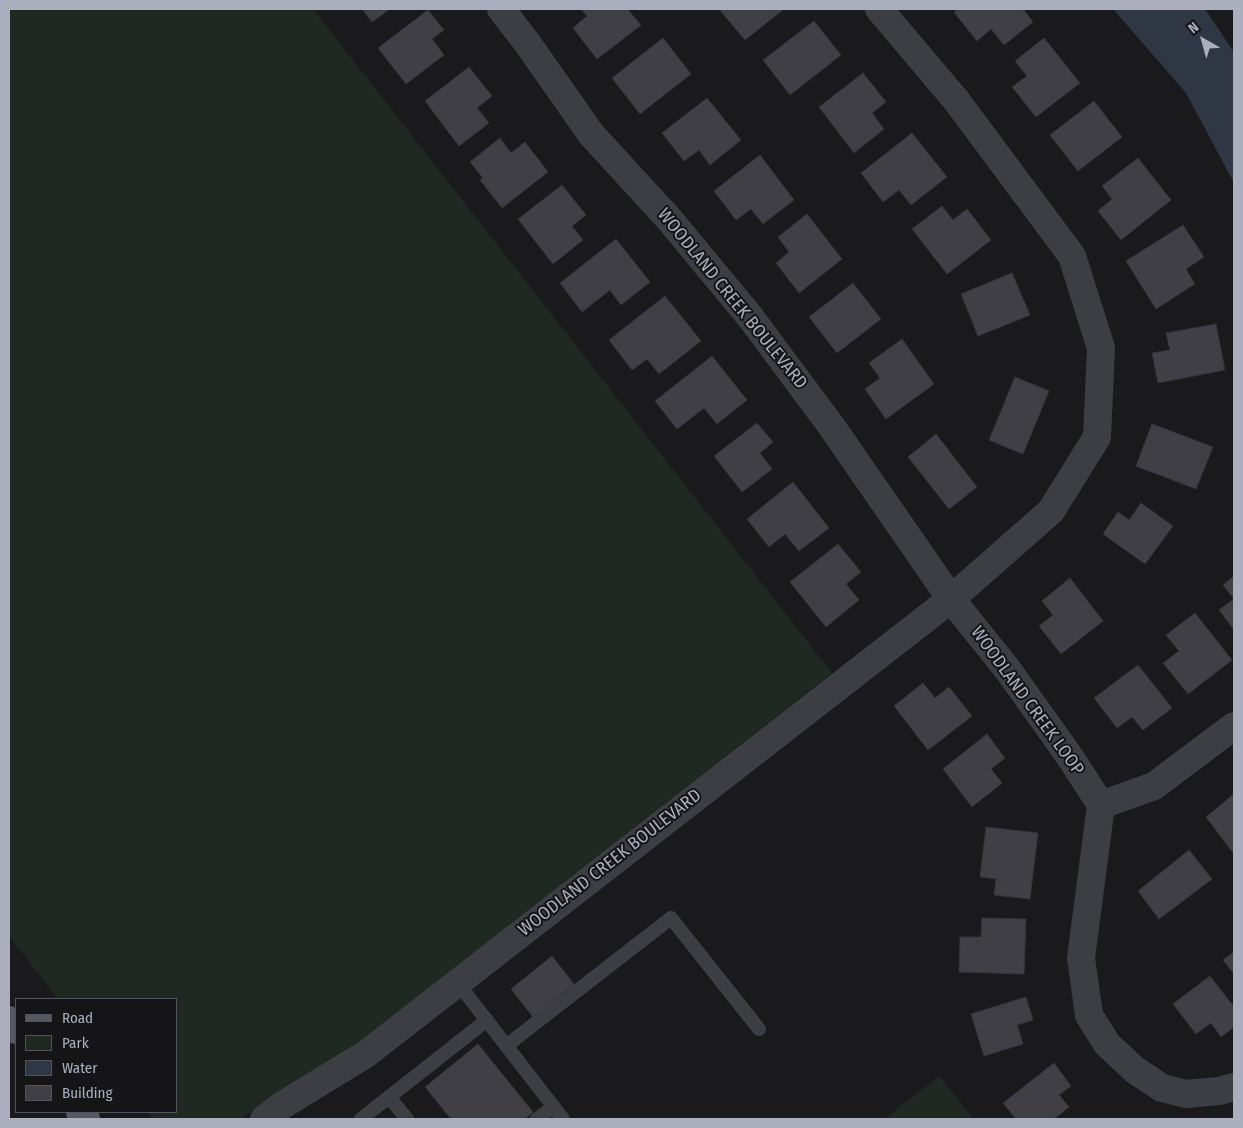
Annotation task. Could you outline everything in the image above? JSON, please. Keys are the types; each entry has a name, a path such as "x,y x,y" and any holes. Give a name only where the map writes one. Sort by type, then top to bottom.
{"street":[{"name":"WOODLAND CREEK BOULEVARD","path":"501,9 591,134 669,218 751,318 832,427 951,598"},
{"name":"WOODLAND CREEK BOULEVARD","path":"264,1119 281,1106 366,1054 951,598 1052,511 1097,436 1101,348 1072,256 956,100 879,9"},
{"name":"WOODLAND CREEK LOOP","path":"951,598 1008,670 1070,757 1101,805"},
{"path":"1234,726 1154,786 1101,805 1081,958 1089,1015 1106,1044 1135,1070 1162,1088 1186,1094 1219,1091 1234,1087"}],"lane":[{"path":"506,1046 671,918 759,1028"},
{"path":"457,982 563,1119"},
{"path":"361,1119 487,1020"},
{"path":"389,1097 407,1119"},
{"path":"537,1119 553,1107"}],"green space":[{"path":"9,9 313,9 832,673 358,1043 272,1096 241,1119 153,1119 148,1113 178,1113 178,998 57,998 9,936"},
{"path":"939,1076 974,1119 884,1119"}],"water":[{"path":"1113,9 1205,9 1234,52 1234,183 1186,93"}],"building":[{"path":"362,9 390,9 372,22"},
{"path":"581,9 630,9 628,10 641,25 597,59 573,28 587,16"},
{"path":"719,9 784,9 745,40"},
{"path":"958,9 1023,9 1033,22 1004,45 991,29 977,41 954,12"},
{"path":"428,10 444,30 432,39 444,55 406,84 378,48"},
{"path":"814,21 841,55 790,95 763,60"},
{"path":"663,38 691,74 640,114 612,78"},
{"path":"1044,38 1080,83 1036,117 1012,87 1027,76 1015,61"},
{"path":"469,67 492,96 477,108 489,123 459,146 425,101"},
{"path":"863,73 886,102 872,113 884,129 854,153 819,107"},
{"path":"707,98 741,140 710,165 699,150 684,161 662,133"},
{"path":"1094,101 1122,137 1078,171 1050,135"},
{"path":"912,133 947,177 911,205 899,190 883,202 861,173"},
{"path":"500,138 511,153 525,142 548,172 502,208 480,180 483,178 470,162"},
{"path":"760,155 794,200 763,224 751,209 736,220 714,191"},
{"path":"1138,158 1171,200 1121,240 1098,211 1112,199 1102,186"},
{"path":"562,185 586,215 572,226 583,240 553,264 518,219"},
{"path":"942,206 953,220 967,209 991,240 947,274 912,229"},
{"path":"807,214 842,259 799,293 776,263 789,252 778,237"},
{"path":"1183,225 1204,257 1186,269 1195,284 1156,309 1126,261"},
{"path":"616,239 650,282 621,305 610,290 582,312 560,283"},
{"path":"1012,273 1030,315 978,336 961,294"},
{"path":"853,283 881,319 837,353 809,317"},
{"path":"665,296 701,341 659,374 647,359 632,370 609,340"},
{"path":"1216,324 1225,370 1158,383 1152,353 1170,350 1166,333"},
{"path":"902,339 934,384 886,419 865,389 880,378 869,363"},
{"path":"712,356 747,400 717,424 704,408 677,429 655,401"},
{"path":"1015,377 1049,391 1023,454 989,440"},
{"path":"757,423 773,442 760,453 772,469 742,492 714,456"},
{"path":"1152,424 1213,447 1196,489 1136,466"},
{"path":"936,434 977,487 949,509 908,457"},
{"path":"793,482 829,528 799,551 785,534 769,547 747,519"},
{"path":"1141,503 1173,526 1145,564 1103,534 1118,512 1129,520"},
{"path":"838,544 861,572 846,584 859,600 826,627 790,582"},
{"path":"1234,576 1234,599 1223,585"},
{"path":"1070,578 1103,621 1061,654 1039,626 1053,615 1042,601"},
{"path":"1234,599 1234,630 1219,610"},
{"path":"1195,613 1232,660 1188,694 1163,663 1179,651 1166,635"},
{"path":"1138,665 1172,708 1143,730 1132,717 1117,728 1094,698"},
{"path":"923,683 935,698 949,687 972,716 928,750 894,706"},
{"path":"987,734 1005,758 991,769 1002,783 972,807 943,769"},
{"path":"1234,794 1234,854 1206,817"},
{"path":"986,827 1038,833 1030,899 994,895 996,879 980,877"},
{"path":"1189,850 1212,879 1159,919 1138,891"},
{"path":"982,918 1026,919 1024,974 959,972 960,937 981,937"},
{"path":"1234,952 1234,974 1223,960"},
{"path":"552,956 574,984 533,1017 511,989"},
{"path":"1210,976 1234,1007 1234,1027 1221,1037 1211,1023 1196,1034 1173,1004"},
{"path":"1026,997 1033,1020 1017,1025 1023,1044 984,1056 971,1014"},
{"path":"478,1044 533,1112 525,1119 451,1119 425,1087"},
{"path":"1054,1063 1071,1086 1059,1095 1069,1107 1054,1119 1016,1119 1003,1103"}]}
